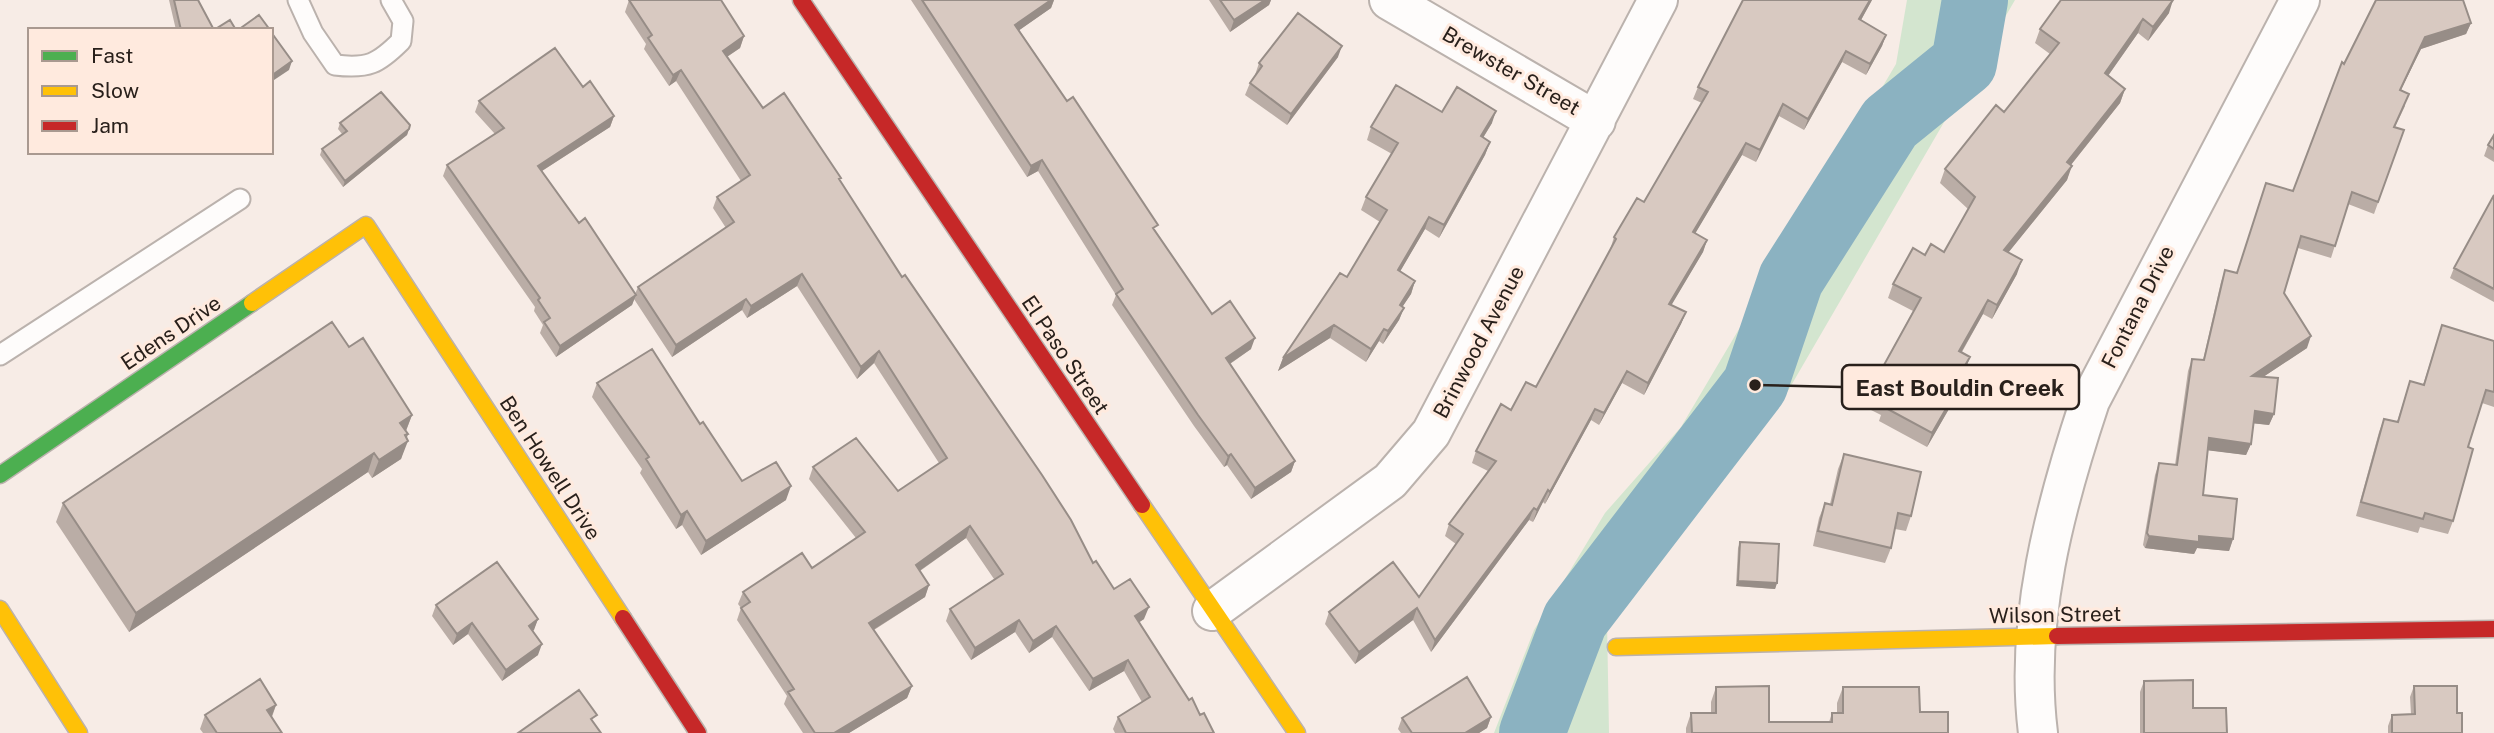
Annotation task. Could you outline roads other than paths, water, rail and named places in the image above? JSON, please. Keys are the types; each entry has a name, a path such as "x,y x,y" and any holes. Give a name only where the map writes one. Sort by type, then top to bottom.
{"street":[{"name":"El Paso Street","path":"801,0 1297,733"},
{"name":"Brewster Street","path":"1389,0 1596,121"},
{"name":"Brinwood Avenue","path":"1212,611 1390,481 1431,433 1658,0"},
{"name":"Fontana Drive","path":"2038,733 2035,636 2055,526 2090,401 2300,0"},
{"name":"Edens Drive","path":"0,475 366,225"},
{"name":"Ben Howell Drive","path":"366,225 698,733"},
{"path":"3,620 79,733"},
{"name":"Wilson Street","path":"1616,647 2035,636 2494,629"}],"lane":[{"path":"298,0 313,33 335,65 358,68 381,61 401,41 403,21 391,0"},
{"path":"0,355 240,199"}],"waterway":[{"path":"1532,733 1575,620 1755,385 1791,279 1890,123 1964,63 1975,0"}],"place":[{"name":"East Bouldin Creek","path":"1755,385"}]}
